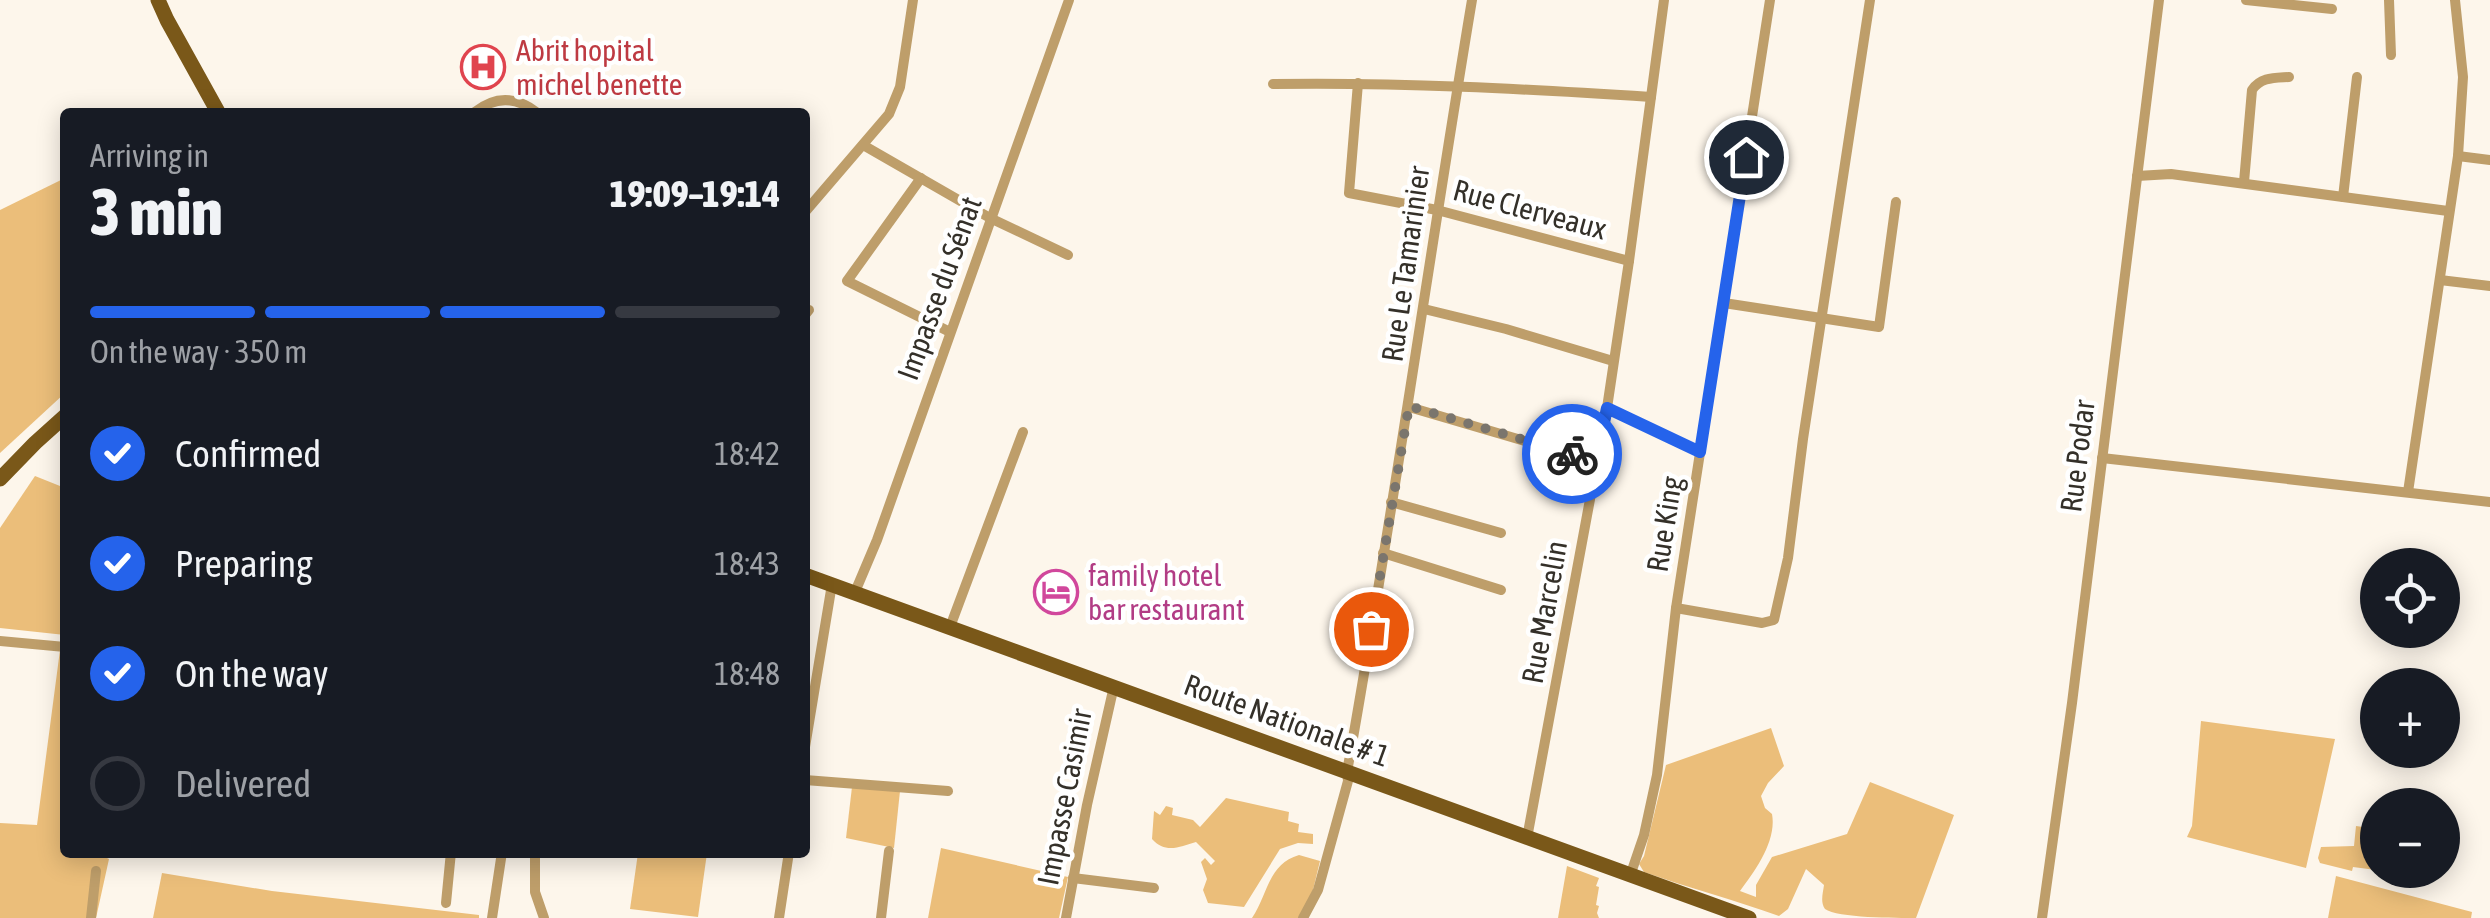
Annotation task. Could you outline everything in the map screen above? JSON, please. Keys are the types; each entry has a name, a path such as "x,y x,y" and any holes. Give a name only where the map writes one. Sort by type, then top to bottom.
{"main road":[{"path":"158,0 216,108"},
{"path":"0,478 60,421"},
{"name":"Route Nationale # 1","path":"810,576 1749,918"}],"street":[{"path":"810,206 889,114 896,100 913,0"},
{"name":"Impasse du Sénat","path":"854,592 877,540 1068,0"},
{"name":"Rue Le Tamarinier","path":"1303,918 1318,890 1348,781 1346,772 1409,406 1472,0"},
{"name":"Rue Marcelin","path":"1528,838 1607,408 1664,0"},
{"name":"Rue King","path":"1630,876 1657,775 1676,608 1770,0"},
{"path":"1676,608 1762,623 1774,620 1788,558 1870,0"},
{"name":"Rue Podar","path":"2042,918 2159,0"},
{"path":"2246,0 2332,9"},
{"path":"2388,0 2391,55"},
{"path":"2408,492 2458,156 2462,77 2454,0"},
{"path":"2244,182 2252,90 2265,79 2289,77"},
{"path":"2343,197 2357,77"},
{"name":"Rue Clerveaux","path":"1358,83 1349,193 1437,210 1629,262"},
{"path":"1273,84 1458,85 1651,97"},
{"path":"480,108 498,100 512,100 530,108"},
{"path":"862,144 990,218 1068,255"},
{"path":"2458,156 2490,160"},
{"path":"2137,176 2171,174 2244,182 2448,211"},
{"path":"921,178 847,281 950,332"},
{"path":"1724,303 1879,327 1896,202"},
{"path":"2440,280 2490,286"},
{"path":"1424,309 1613,361"},
{"path":"1409,406 1596,462"},
{"path":"1607,408 1700,452"},
{"path":"950,627 1023,432"},
{"path":"2102,458 2490,502"},
{"path":"1391,502 1501,533"},
{"path":"1383,553 1501,590"},
{"path":"810,718 832,584"},
{"path":"0,641 60,647"},
{"name":"Impasse Casimir","path":"1066,918 1114,686"},
{"path":"810,780 948,791"},
{"path":"881,918 890,852"},
{"path":"446,904 451,858"},
{"path":"492,918 501,858"},
{"path":"535,858 535,892 544,918"},
{"path":"779,918 787,858"},
{"path":"91,918 96,872"},
{"path":"1072,878 1154,888"}],"shaded area":[{"path":"60,180 60,398 0,453 0,210"},
{"path":"35,476 60,486 60,634 0,628 0,528"},
{"path":"60,650 60,858 109,859 96,918 0,918 0,823 37,825"},
{"path":"2201,721 2335,739 2306,868 2187,837 2192,826"},
{"path":"1771,728 1784,766 1761,796 1772,814 1771,835 1764,855 1740,891 1756,897 1756,885 1772,857 1847,834 1870,782 1954,815 1916,918 1868,917 1825,909 1824,885 1806,869 1788,909 1779,916 1644,872 1639,864 1666,765"},
{"path":"852,787 900,791 894,848 846,838"},
{"path":"1226,798 1289,812 1288,821 1299,824 1298,832 1313,834 1313,844 1298,843 1280,849 1244,907 1208,903 1203,890 1207,879 1201,862 1205,858 1211,865 1215,861 1196,842 1167,848 1152,839 1154,811 1160,815 1166,806 1173,808 1172,815 1193,820 1200,827"},
{"path":"2356,826 2360,827 2360,868 2353,867 2352,871 2320,863 2321,847 2354,846"},
{"path":"941,848 1068,877 1059,918 928,918"},
{"path":"1299,855 1320,861 1313,890 1299,918 1252,918 1275,873"},
{"path":"637,858 706,858 698,917 630,909"},
{"path":"1567,866 1599,878 1599,918 1558,918"},
{"path":"162,873 272,891 479,915 479,918 153,918"},
{"path":"2336,876 2360,882 2360,888 2381,888 2472,912 2471,918 2328,918"}],"way so far":[{"path":"1371,629 1409,406 1572,454"}],"place":[{"name":"Abrit hopital michel benette","path":"483,67"},
{"name":"family hotel bar restaurant","path":"1056,592"}],"route":[{"path":"1572,454 1596,462 1607,408 1700,452 1746,157"}]}
